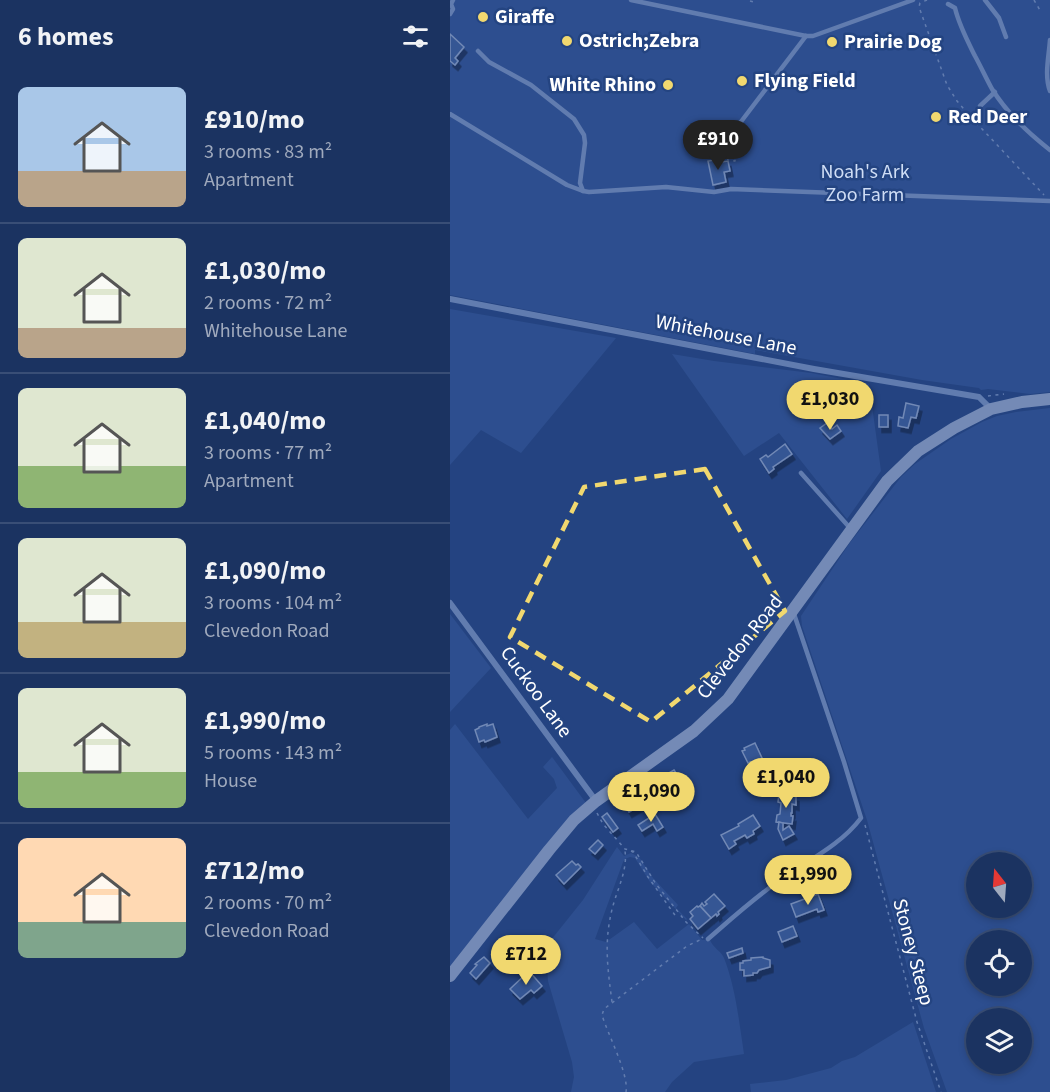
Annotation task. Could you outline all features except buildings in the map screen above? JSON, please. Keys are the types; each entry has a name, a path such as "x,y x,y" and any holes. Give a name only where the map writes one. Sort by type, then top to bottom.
{"main road":[{"name":"Clevedon Road","path":"450,976 574,820 596,801 694,731 728,699 887,481 918,451 954,428 991,409 1050,399"}],"street":[{"name":"Whitehouse Lane","path":"450,299 814,369 979,397 991,409"},
{"name":"Cuckoo Lane","path":"450,603 596,801"}],"lane":[{"path":"450,14 453,9 451,4 453,0"},
{"path":"631,0 806,36 813,36 913,0"},
{"path":"985,0 999,18 1006,37"},
{"path":"948,4 956,8 965,36 995,92 1016,120 1050,150"},
{"path":"723,151 736,136 740,123 806,36"},
{"path":"1050,40 1047,84 1050,91"},
{"path":"478,51 489,62 538,90 574,119 584,135 585,143 580,183 583,191"},
{"path":"980,106 995,92"},
{"path":"450,114 567,185 589,192 666,187 714,192 731,189 1048,201"},
{"path":"801,473 852,530"},
{"path":"706,939 776,883 840,839 861,818 793,611"}],"path":[{"path":"927,0 920,3 919,7 947,85 969,115 1048,201"},
{"path":"1034,0 1041,12"},
{"path":"750,1 754,2"},
{"path":"732,161 735,161 735,156"},
{"name":"Stoney Steep","path":"861,818 917,1022 941,1092"},
{"path":"603,824 625,849 636,852 656,884 686,922 706,939"},
{"path":"612,1003 606,952 610,914 626,860 625,849"},
{"path":"630,851 633,852 677,918"},
{"path":"626,1092 624,1073 602,1015 604,1009 687,946 706,939"}],"highlighted area":[{"path":"705,469 785,611 651,722 510,637 584,487"}],"green space":[{"name":"Noah's Ark Zoo Farm","path":"450,0 1050,0 1050,392 1030,394 981,390 755,350 755,354 450,295"},
{"path":"450,309 616,338 521,453 481,430 450,465"},
{"path":"672,354 811,373 869,384 881,471 847,519 779,433 744,456"},
{"path":"1050,408 1050,1092 947,1092 924,1028 867,820 802,626 801,616 849,544 901,477 915,464 951,439 997,416"},
{"path":"450,614 491,668 450,712"},
{"path":"455,724 528,819 557,788 554,779 543,767 552,757 586,803 532,863 450,969 450,730"},
{"path":"617,847 624,856 631,853 639,857 653,878 678,905 676,908 687,919 686,920 650,882 635,858 630,857 623,862 595,939 606,942 634,922 657,949 689,924 702,940 710,940 723,956 739,1018 744,1054 694,1062 672,1082 665,1092 571,1092 574,1077 572,1062 548,981 545,953 552,944 551,940 583,900"},
{"path":"913,1022 936,1092 751,1092 750,1084 786,1080 831,1068 855,1057"}],"place":[{"name":"Giraffe","path":"483,17"},
{"name":"Ostrich;Zebra","path":"567,41"},
{"name":"Prairie Dog","path":"832,42"},
{"name":"Flying Field","path":"742,81"},
{"name":"White Rhino","path":"668,85"},
{"name":"Red Deer","path":"936,117"}]}
